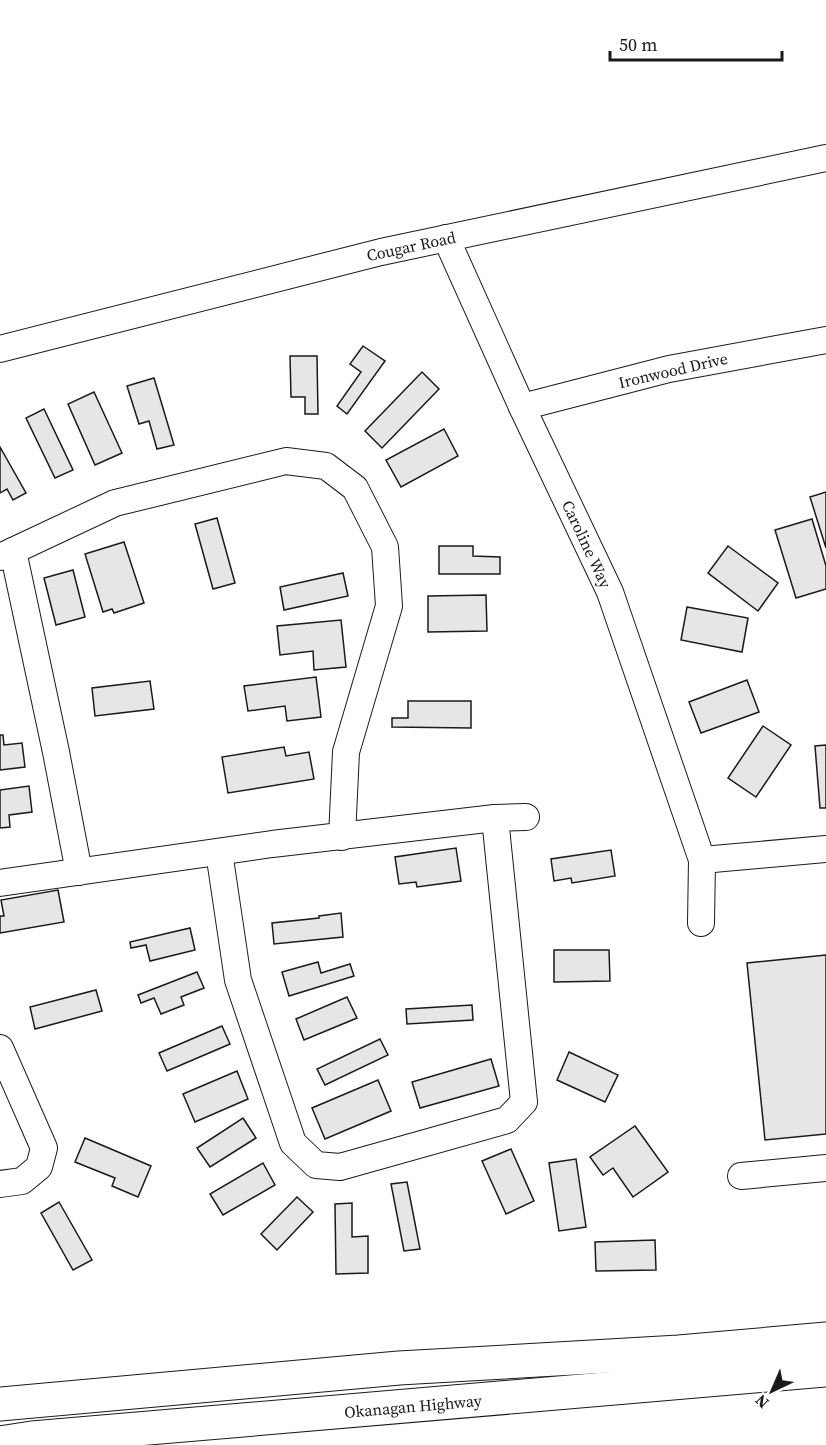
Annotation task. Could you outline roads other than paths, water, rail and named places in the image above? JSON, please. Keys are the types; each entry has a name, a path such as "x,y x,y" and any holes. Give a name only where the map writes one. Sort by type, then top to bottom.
{"highway":[{"path":"0,1404 399,1368 679,1352 826,1339"},
{"name":"Okanagan Highway","path":"0,1443 55,1436 826,1370"}],"street":[{"name":"Cougar Road","path":"0,349 381,252 826,158"},
{"name":"Caroline Way","path":"446,238 522,407 610,592 702,860 701,923"},
{"name":"Ironwood Drive","path":"522,407 669,369 826,339"},
{"path":"79,872 56,752 6,554 115,502 286,461 326,466 355,488 385,547 389,606 346,752 342,837"},
{"path":"0,883 219,852 495,818 526,817"},
{"path":"219,852 238,980 293,1143 316,1165 340,1167 507,1120 524,1102 495,818"},
{"path":"702,860 826,849"},
{"path":"0,1048 44,1148 39,1167 22,1181 0,1184"},
{"path":"741,1176 826,1168"}]}
